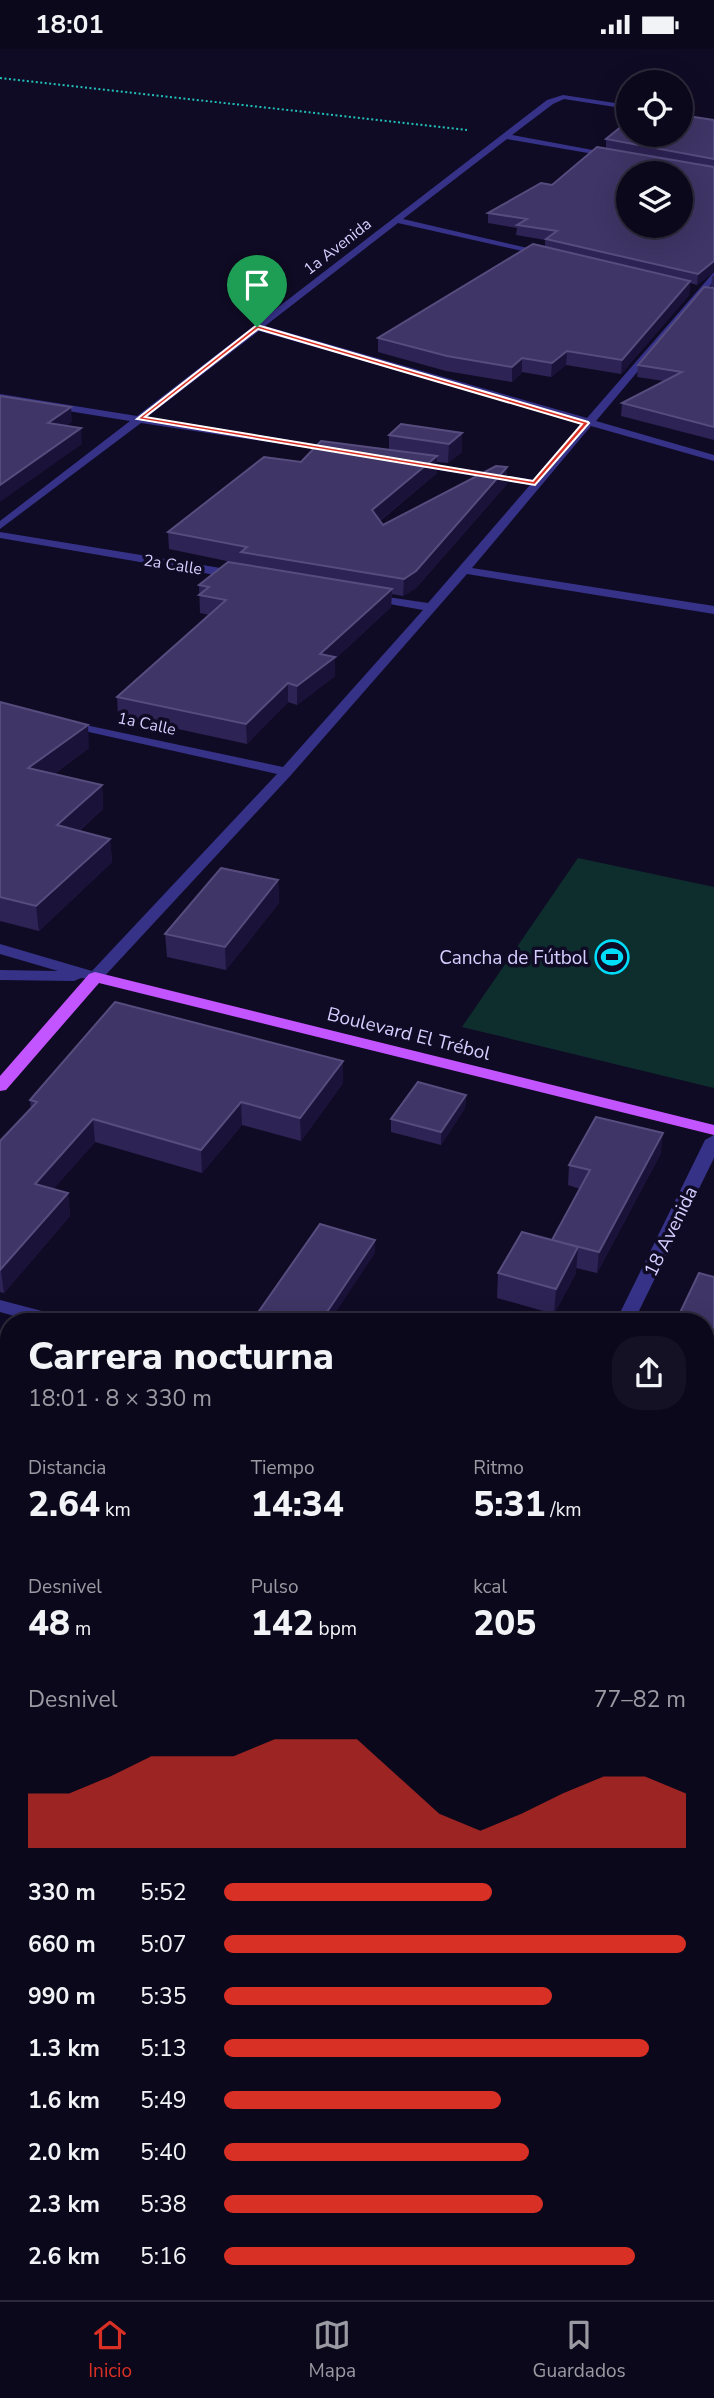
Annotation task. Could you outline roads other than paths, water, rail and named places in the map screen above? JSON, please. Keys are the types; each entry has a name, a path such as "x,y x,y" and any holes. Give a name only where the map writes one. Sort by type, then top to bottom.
{"main road":[{"path":"0,1086 95,977"},
{"name":"Boulevard El Trébol","path":"95,977 714,1130"}],"street":[{"name":"1a Avenida","path":"0,526 550,102 562,97 616,105"},
{"path":"506,136 623,157"},
{"path":"396,220 554,257"},
{"path":"95,977 286,772 464,570 692,290 714,275"},
{"path":"692,290 714,295"},
{"path":"257,327 714,458"},
{"path":"0,397 357,454"},
{"path":"398,461 535,483"},
{"name":"2a Calle","path":"0,535 255,577"},
{"path":"464,570 714,610"},
{"path":"362,596 429,607"},
{"name":"1a Calle","path":"54,720 286,772"},
{"name":"Boulevard El Trébol","path":"0,949 95,977"},
{"name":"Boulevard El Trébol","path":"0,975 95,977"},
{"name":"18 Avenida","path":"629,1313 714,1140"},
{"path":"0,1306 25,1313"}],"place":[{"name":"Cancha de Fútbol","path":"612,957"}]}
